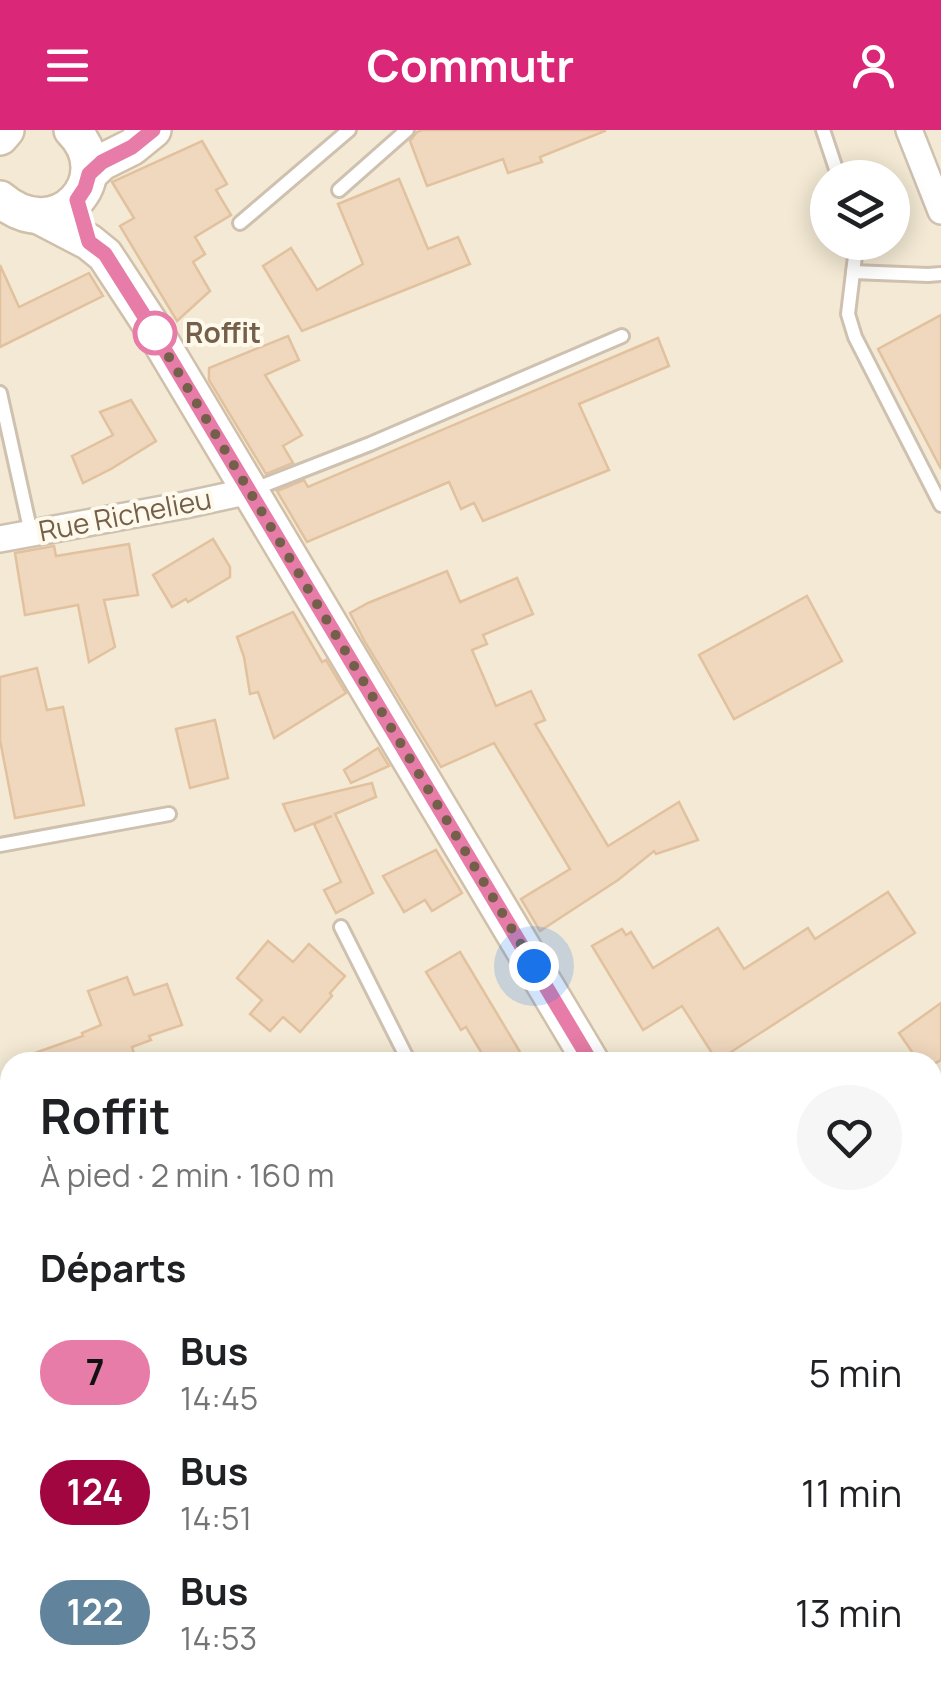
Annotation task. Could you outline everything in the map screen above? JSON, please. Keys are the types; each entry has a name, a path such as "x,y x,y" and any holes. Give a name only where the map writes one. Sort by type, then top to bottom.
{"main road":[{"path":"0,138 6,130"},
{"path":"14,210 54,215 102,162 154,130"},
{"path":"87,131 84,146 89,161 83,187 89,242"},
{"path":"14,210 89,242 105,254 586,1052"}],"street":[{"path":"909,130 941,212"},
{"name":"Rue Richelieu","path":"0,538 250,491"}],"lane":[{"path":"240,222 349,130"},
{"path":"340,190 407,130"},
{"path":"823,130 832,160"},
{"path":"853,260 848,314 855,336 941,505"},
{"path":"853,272 941,274"},
{"path":"250,491 622,336"},
{"path":"0,392 31,533"},
{"path":"0,846 169,814"},
{"path":"341,927 404,1052"}],"shaded area":[{"path":"0,130 941,130 941,1052 0,1052"}],"building":[{"path":"422,130 605,131 540,157 542,162 508,173 503,159 427,186 410,141"},
{"path":"202,141 227,184 216,190 231,215 195,237 205,254 193,262 210,291 177,321 120,226 134,218 112,182"},
{"path":"399,179 428,249 458,237 470,264 302,331 263,266 291,248 317,290 363,264 338,204"},
{"path":"0,265 19,307 89,273 103,296 0,347"},
{"path":"941,315 941,469 878,349"},
{"path":"288,336 299,360 265,375 302,435 283,446 293,463 266,474 209,380 209,368"},
{"path":"658,338 669,366 579,404 609,470 483,521 474,503 461,509 449,482 307,542 277,491 304,480 308,487"},
{"path":"131,400 156,441 83,483 72,456 113,435 100,412"},
{"path":"213,539 230,567 230,577 172,607 153,575"},
{"path":"129,544 138,595 104,600 115,647 89,662 78,605 25,615 15,553 54,546 56,556"},
{"path":"447,571 460,602 517,578 533,614 483,635 487,644 472,650 496,706 531,691 545,720 535,724 608,846 679,802 698,840 656,854 654,851 618,880 540,931 521,899 570,869 494,743 441,767 350,613"},
{"path":"807,596 842,661 734,719 699,655"},
{"path":"293,612 322,662 326,660 346,693 274,738 258,692 250,694 237,637"},
{"path":"37,668 47,710 63,707 84,805 15,818 0,740 0,677"},
{"path":"215,720 228,778 190,788 176,729"},
{"path":"378,748 389,766 351,783 344,770"},
{"path":"372,783 376,797 335,814 373,893 336,913 324,890 341,882 314,824 332,816 295,831 283,804"},
{"path":"436,850 462,893 432,911 425,900 404,912 383,876"},
{"path":"888,892 915,933 731,1052 711,1052 682,1006 643,1030 592,946 622,929 626,935 631,932 653,968 718,928 744,969 808,928 815,939"},
{"path":"268,941 293,962 309,944 345,976 300,1032 283,1017 270,1031 250,1014 262,1000 237,978"},
{"path":"460,952 520,1052 481,1052 466,1027 461,1030 426,972"},
{"path":"127,977 134,995 167,984 182,1025 149,1036 151,1040 132,1047 134,1052 38,1052 83,1036 82,1033 101,1025 88,991"},
{"path":"941,1003 941,1052 912,1052 899,1033"}],"bus line":[{"name":"7","path":"153,130 89,174 77,200 89,242 105,254 148,322 585,1052"}],"place":[{"name":"Roffit","path":"155,333"}],"route":[{"path":"155,333 148,322 534,966"}]}
